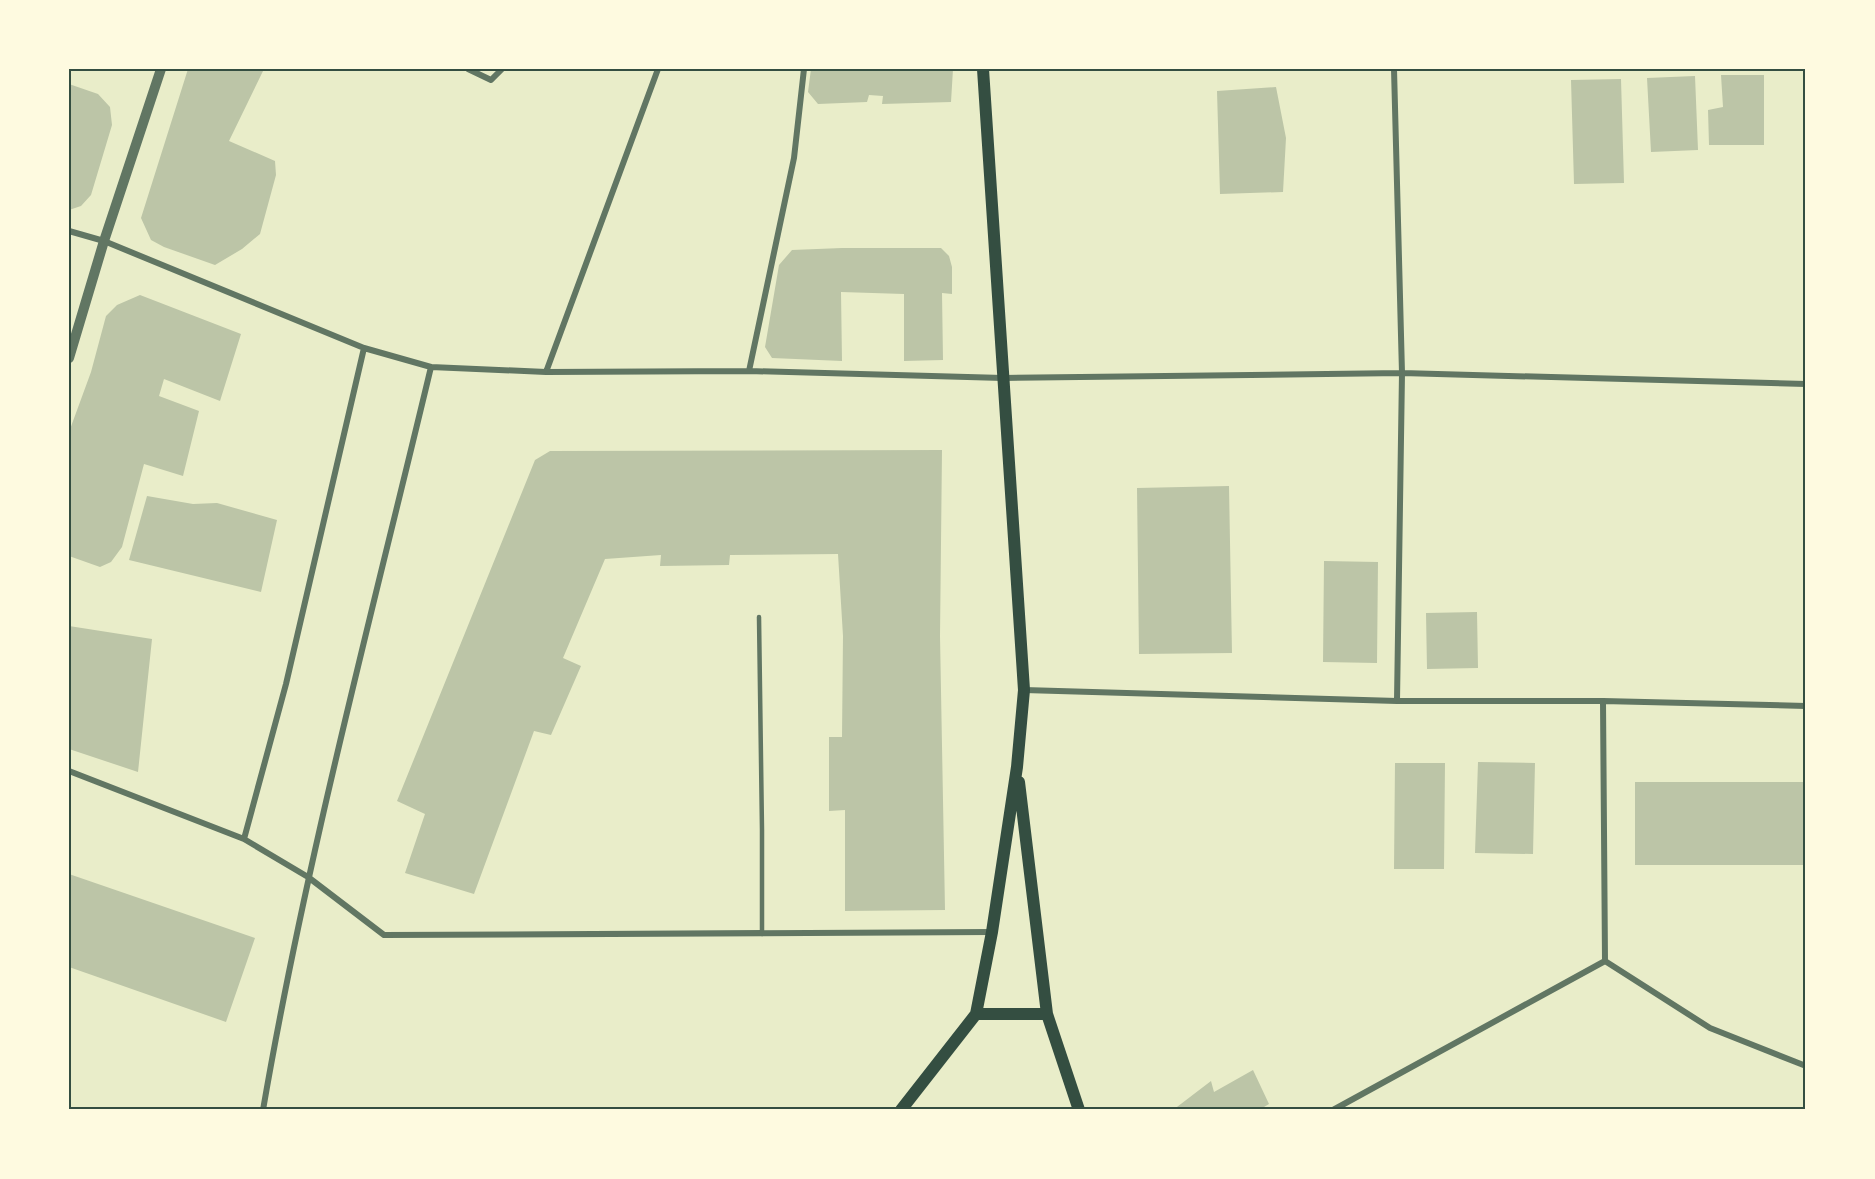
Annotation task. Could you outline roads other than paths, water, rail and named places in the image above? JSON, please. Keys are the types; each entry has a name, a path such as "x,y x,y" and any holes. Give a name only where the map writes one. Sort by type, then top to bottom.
{"main road":[{"path":"902,1110 976,1014 992,932 1017,767 1024,690 983,69"},
{"path":"1017,767 1047,1014 1079,1110"},
{"path":"976,1014 1047,1014"}],"street":[{"path":"69,358 104,240 161,69"},
{"path":"468,69 491,80 502,69"},
{"path":"546,372 658,69"},
{"path":"749,371 794,158 804,69"},
{"path":"1394,69 1402,373 1397,701"},
{"path":"69,231 104,240 364,348 431,367 546,372 749,371 1004,378 1402,373 1806,384"},
{"path":"244,839 286,684 364,348"},
{"path":"263,1110 308,877 431,367"},
{"path":"1024,690 1397,701 1603,701 1806,706"},
{"path":"1603,701 1605,961"},
{"path":"69,771 244,839 308,877 384,935 992,932"},
{"path":"1605,961 1710,1028 1806,1066"},
{"path":"1333,1110 1605,961"}],"lane":[{"path":"759,617 762,934"}]}
